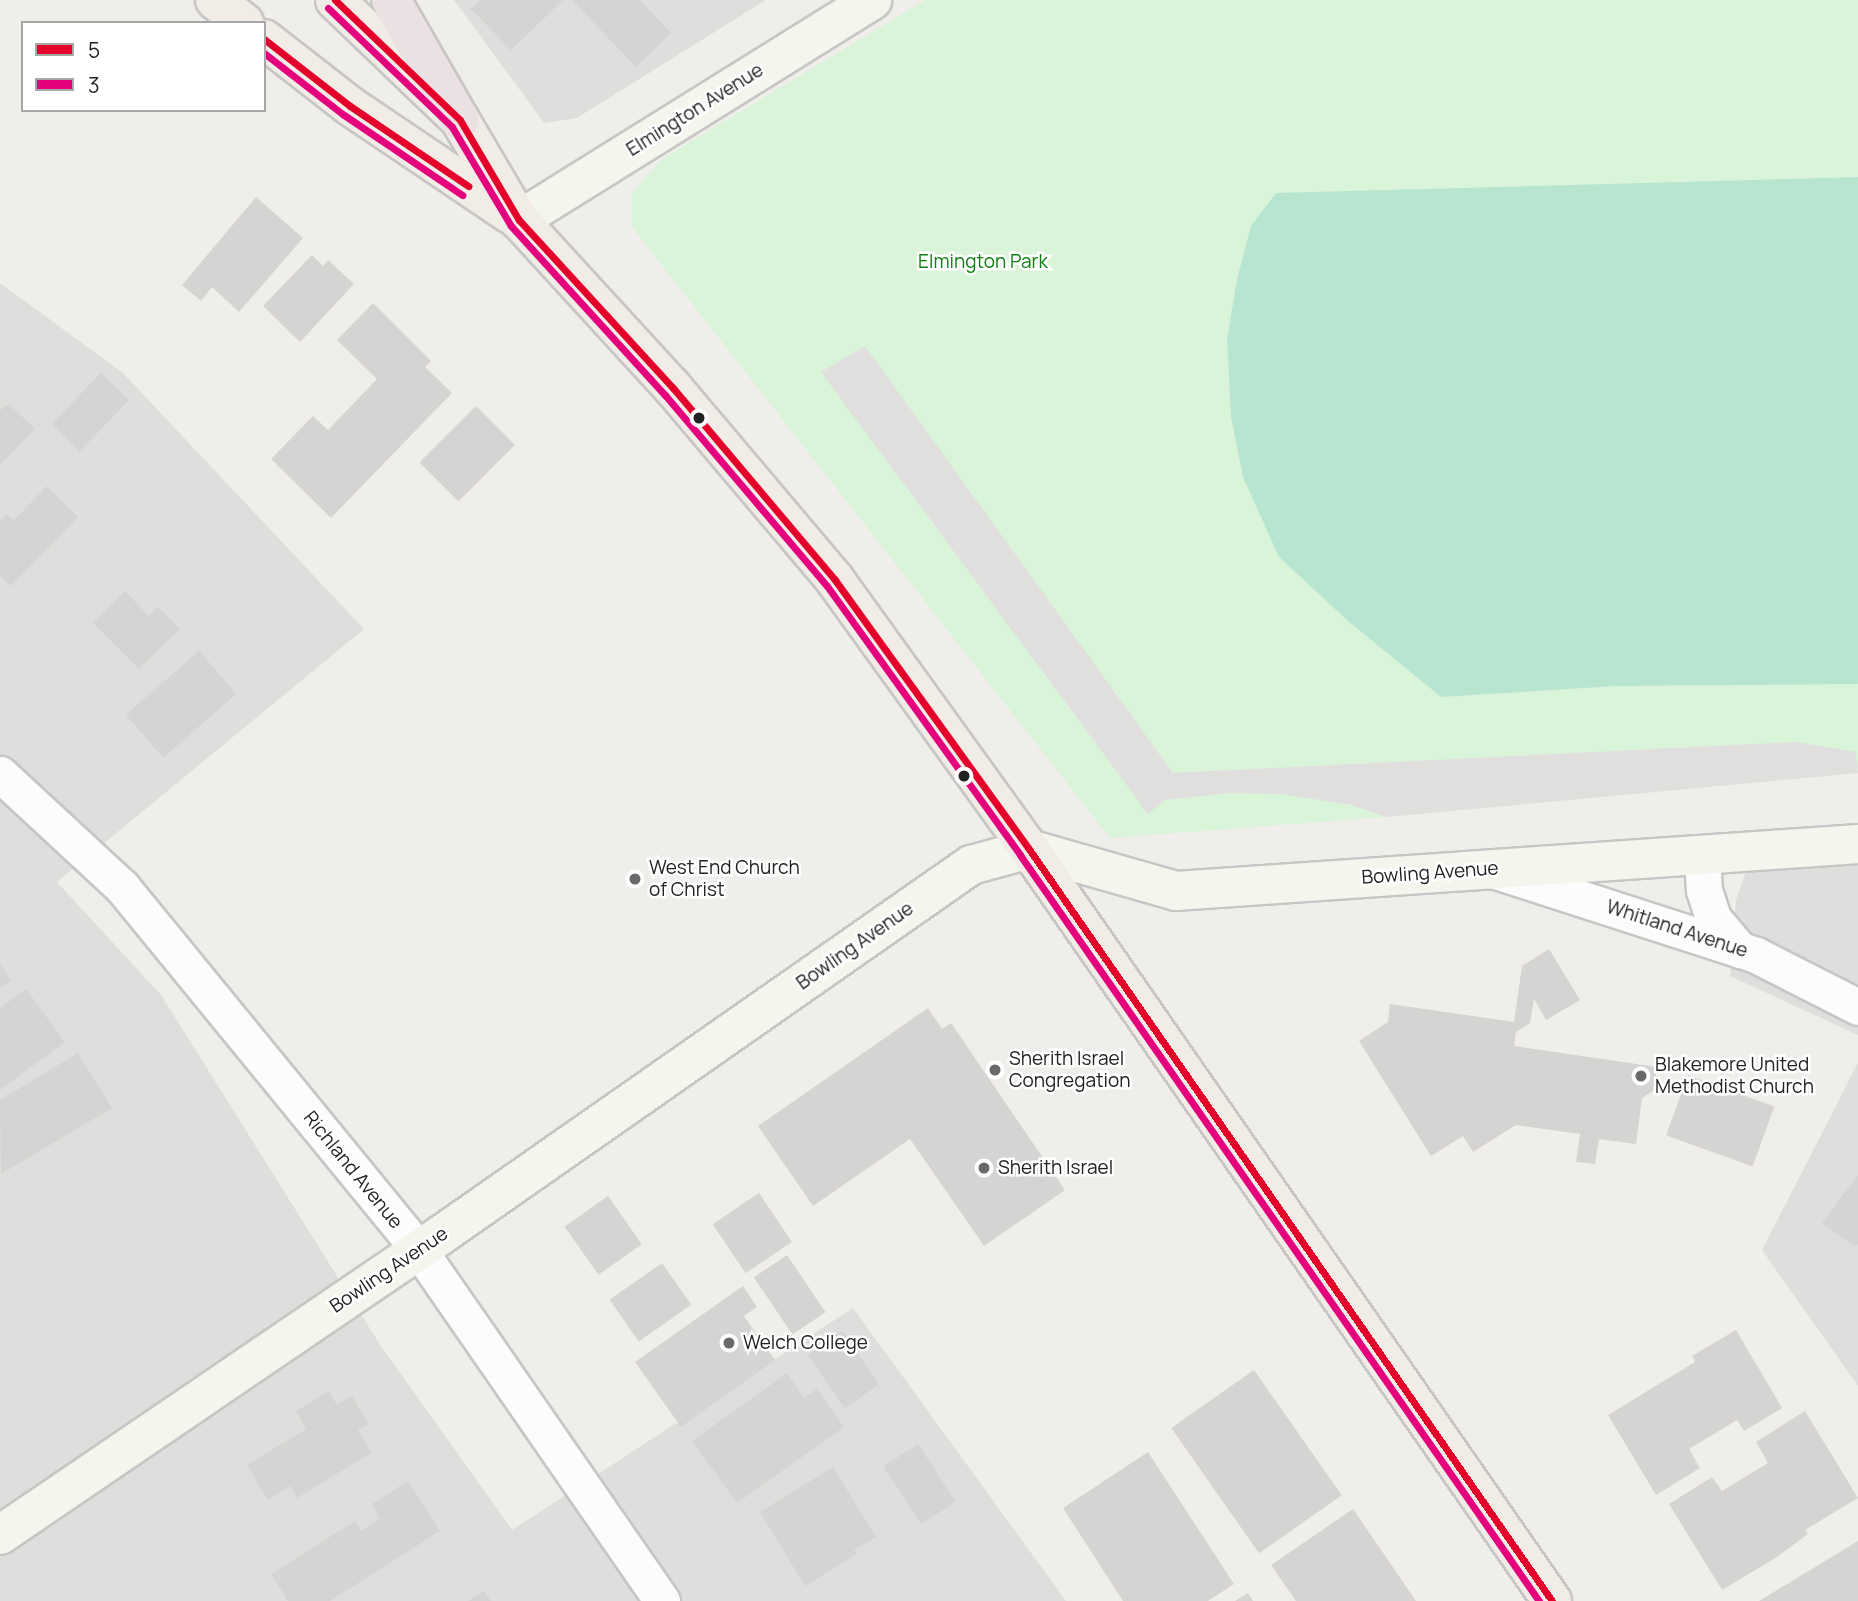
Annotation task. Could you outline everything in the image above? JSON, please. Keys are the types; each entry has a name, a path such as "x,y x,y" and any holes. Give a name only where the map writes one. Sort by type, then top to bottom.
{"highway":[{"path":"391,0 460,120"}],"main road":[{"path":"215,0 241,21"},
{"path":"335,0 460,120 519,220 673,388 835,580 1029,849 1552,1601"},
{"path":"266,41 350,106 519,220"}],"street":[{"name":"Elmington Avenue","path":"519,220 872,0"},
{"name":"Richland Avenue","path":"0,774 122,887 419,1250 662,1601"},
{"name":"Bowling Avenue","path":"0,1535 419,1250 971,865 1029,849 1176,891 1858,844"},
{"path":"1702,854 1704,890 1713,918 1740,950"},
{"name":"Whitland Avenue","path":"1489,869 1756,955 1858,1007"}],"shaded area":[{"path":"454,0 766,0 577,118 544,123"},
{"path":"0,283 123,373 364,629 57,882 161,995 379,1343 512,1530 853,1308 1066,1601 0,1601"},
{"path":"865,346 1173,773 1796,742 1856,752 1858,773 1387,817 1351,805 1282,794 1229,793 1165,800 1148,814 821,372"},
{"path":"1858,864 1858,1035 1730,976 1736,900 1746,871"},
{"path":"1858,1063 1858,1386 1762,1250"}],"green space":[{"name":"Elmington Park","path":"925,0 1858,0 1858,177 1596,187 1237,279 1227,340 1231,417 1279,557 1348,621 1441,697 1617,686 1858,684 1858,773 1387,817 1110,838 632,227 632,193 662,159"},
{"path":"1858,177 1858,684 1617,686 1441,697 1348,621 1279,557 1243,477 1231,417 1227,340 1237,279 1251,226 1276,193"}],"building":[{"path":"480,0 563,0 511,50 471,9"},
{"path":"572,0 640,0 671,33 636,67"},
{"path":"256,197 303,238 239,312 212,287 201,301 182,285"},
{"path":"312,255 323,266 328,260 354,284 300,342 263,306"},
{"path":"373,303 431,361 425,367 452,393 331,518 271,459 313,416 328,430 377,379 337,340"},
{"path":"101,373 129,400 80,451 52,424"},
{"path":"9,404 35,429 0,465 0,410"},
{"path":"476,406 515,445 458,501 419,463"},
{"path":"47,486 78,517 11,586 0,576 0,520 7,514 14,520"},
{"path":"125,591 149,616 158,607 180,629 139,669 93,623"},
{"path":"199,651 236,694 163,758 126,715"},
{"path":"1549,949 1580,1000 1546,1020 1534,999 1530,1023 1516,1032 1514,1046 1657,1067 1653,1091 1642,1098 1636,1144 1599,1139 1595,1164 1576,1162 1580,1134 1516,1125 1473,1152 1463,1136 1431,1156 1359,1041 1388,1022 1390,1004 1514,1022 1522,966"},
{"path":"0,964 11,980 0,988"},
{"path":"26,989 65,1042 0,1090 0,1008"},
{"path":"928,1008 942,1029 951,1023 1065,1190 984,1246 910,1139 813,1206 758,1126"},
{"path":"78,1053 112,1108 1,1174 0,1100"},
{"path":"1688,1075 1774,1106 1753,1167 1666,1135"},
{"path":"1858,1175 1858,1244 1855,1247 1822,1223"},
{"path":"759,1193 792,1242 746,1273 713,1224"},
{"path":"608,1196 642,1244 598,1275 565,1226"},
{"path":"787,1255 826,1312 792,1335 754,1277"},
{"path":"662,1263 691,1305 639,1341 610,1300"},
{"path":"743,1286 757,1307 744,1316 775,1360 681,1427 635,1362"},
{"path":"1736,1330 1782,1408 1744,1431 1737,1420 1689,1449 1700,1468 1656,1495 1608,1415 1695,1362 1692,1356"},
{"path":"842,1331 879,1384 845,1408 808,1355"},
{"path":"1254,1370 1342,1495 1259,1553 1171,1428"},
{"path":"787,1373 804,1398 817,1389 844,1427 737,1503 692,1441"},
{"path":"329,1391 337,1405 352,1396 369,1424 358,1430 371,1453 297,1498 290,1486 268,1500 247,1465 306,1429 296,1411"},
{"path":"1805,1411 1858,1498 1805,1530 1808,1534 1777,1557 1722,1590 1669,1504 1712,1477 1722,1491 1768,1463 1756,1442"},
{"path":"918,1444 956,1502 921,1524 884,1466"},
{"path":"1148,1452 1234,1584 1208,1601 1123,1601 1063,1508"},
{"path":"833,1467 876,1537 854,1550 857,1554 805,1586 760,1512"},
{"path":"408,1481 440,1531 330,1601 288,1601 271,1574 355,1521 361,1531 380,1518 372,1504"},
{"path":"1353,1509 1416,1601 1296,1601 1271,1565"},
{"path":"1858,1541 1858,1601 1759,1601"},
{"path":"484,1591 491,1601 468,1601"},
{"path":"1248,1593 1253,1601 1235,1601"}],"transit line":[{"name":"5","path":"335,0 460,120 519,220 673,388 835,580 1029,849 1552,1601"},
{"name":"3","path":"328,8 452,127 511,226 665,395 827,586 1020,855 1539,1601"},
{"name":"5","path":"266,41 350,106 468,186"},
{"name":"3","path":"266,55 344,115 462,195"}],"place":[{"name":"West End Church of Christ","path":"635,879"},
{"name":"Sherith Israel Congregation","path":"995,1070"},
{"name":"Blakemore United Methodist Church","path":"1641,1076"},
{"name":"Sherith Israel","path":"984,1168"},
{"name":"Welch College","path":"729,1343"}]}
